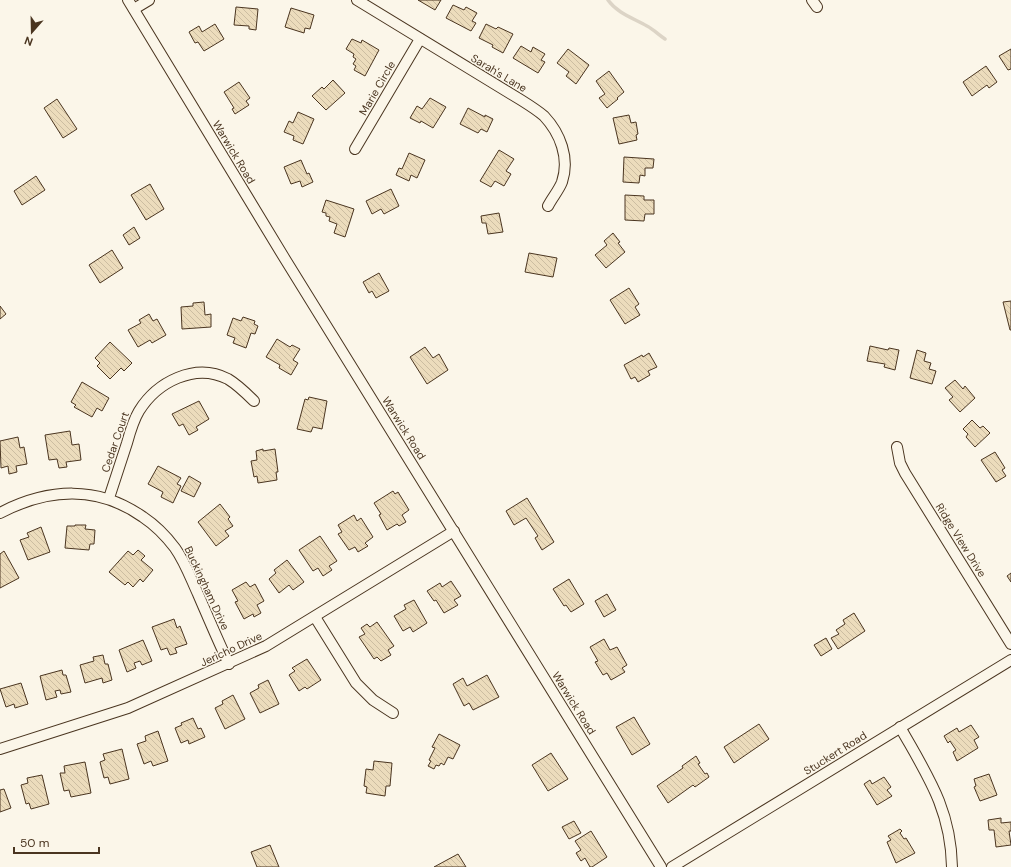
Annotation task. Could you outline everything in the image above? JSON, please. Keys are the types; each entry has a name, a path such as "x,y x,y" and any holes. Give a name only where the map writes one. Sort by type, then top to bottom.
{"street":[{"name":"Warwick Road","path":"128,0 285,259 661,867"},
{"path":"134,9 149,0"},
{"name":"Sarah's Lane","path":"357,0 537,111 553,127 563,150 564,172 561,182 548,206"},
{"name":"Marie Circle","path":"355,149 420,39"},
{"name":"Cedar Court","path":"108,498 136,417 147,400 158,389 180,376 200,372 227,379 238,386 254,401"},
{"name":"Ridge View Drive","path":"897,447 900,463 905,473 1011,644"},
{"name":"Buckingham Drive","path":"0,513 23,501 47,495 70,493 108,498 134,511 152,523 176,549 185,565 229,664"},
{"name":"Jericho Drive","path":"0,749 128,708 229,664 266,646 454,531"},
{"path":"315,617 356,683 373,700 393,713"},
{"name":"Stuckert Road","path":"672,867 1011,660"},
{"path":"900,727 938,796 949,832 952,867"}],"building":[{"path":"418,0 441,0 435,10"},
{"path":"453,5 464,10 466,7 477,13 472,21 476,23 471,31 446,18"},
{"path":"236,7 258,9 256,30 249,29 249,26 234,25"},
{"path":"291,8 314,15 310,29 305,28 304,33 285,27"},
{"path":"215,24 224,39 204,51 198,42 195,43 189,32 199,26 202,32"},
{"path":"486,24 496,29 498,27 513,34 503,53 492,47 493,45 479,38"},
{"path":"352,39 361,43 362,40 379,50 365,76 354,70 356,66 353,64 356,59 353,57 354,54 346,49"},
{"path":"521,46 531,52 533,47 545,54 541,60 545,62 538,73 513,58"},
{"path":"568,49 589,65 576,84 566,76 569,72 557,63"},
{"path":"1011,49 1011,69 1008,70 999,56"},
{"path":"986,66 997,82 989,88 987,85 972,96 963,82"},
{"path":"609,71 624,92 607,108 599,98 605,94 596,81"},
{"path":"333,80 345,93 326,110 312,96 322,87 324,89"},
{"path":"239,82 250,98 246,101 249,105 235,114 232,109 234,108 224,92"},
{"path":"430,98 446,107 433,128 421,121 420,123 410,118 417,106 422,109"},
{"path":"57,99 77,129 63,138 44,108"},
{"path":"468,108 485,117 485,115 493,119 487,132 481,129 478,133 460,124"},
{"path":"298,112 314,119 303,144 293,140 294,136 284,132 289,121 293,123"},
{"path":"629,115 631,123 636,122 638,134 636,135 637,140 619,144 613,118"},
{"path":"499,150 514,159 506,171 511,174 504,186 495,181 491,187 480,181"},
{"path":"409,153 425,160 417,178 411,175 409,181 396,175 399,168 402,169"},
{"path":"624,157 654,159 653,168 645,168 645,176 640,175 639,183 623,182"},
{"path":"301,160 307,174 309,173 313,182 302,187 300,181 291,184 284,167"},
{"path":"36,176 45,190 22,205 14,191"},
{"path":"150,184 164,209 146,220 131,195"},
{"path":"391,189 399,206 384,214 381,209 372,214 366,201"},
{"path":"625,195 644,196 644,200 654,200 654,214 645,214 644,221 625,220"},
{"path":"326,200 354,209 345,237 334,233 337,224 329,221 330,217 326,216 326,213 322,212"},
{"path":"499,213 503,232 488,234 486,223 482,223 481,216"},
{"path":"134,227 140,238 129,245 123,235"},
{"path":"613,233 625,252 606,268 595,255 607,245 604,241"},
{"path":"112,250 123,268 100,283 89,265"},
{"path":"529,253 557,258 553,277 525,272"},
{"path":"379,273 389,291 376,298 372,291 369,293 363,282"},
{"path":"629,288 639,304 635,307 640,315 625,324 610,300"},
{"path":"1011,301 1011,330 1010,330 1003,302"},
{"path":"204,302 205,315 211,314 211,327 182,329 181,307 193,306 193,303"},
{"path":"0,306 6,314 0,319"},
{"path":"149,314 153,321 157,319 166,335 152,343 150,340 138,347 128,330 141,323 139,320"},
{"path":"243,317 255,321 254,324 258,326 255,334 251,333 246,348 233,343 235,338 227,335 233,318 241,321"},
{"path":"277,339 290,347 292,345 300,349 293,360 298,363 291,375 279,368 280,365 266,357"},
{"path":"110,342 132,363 124,371 121,368 110,379 97,366 100,363 95,358"},
{"path":"870,346 888,350 889,348 899,350 895,370 884,367 885,364 867,361"},
{"path":"425,347 433,358 439,354 448,370 427,384 410,357"},
{"path":"917,350 926,353 924,361 931,363 929,369 936,371 932,384 910,378"},
{"path":"649,353 657,367 648,371 650,375 638,382 635,377 631,379 624,365 642,355 643,357"},
{"path":"955,380 963,389 965,386 975,398 960,412 949,400 953,397 945,388"},
{"path":"82,382 109,398 102,411 97,408 92,417 74,407 76,405 71,402"},
{"path":"309,397 327,401 322,429 313,427 311,432 297,429 305,399 308,400"},
{"path":"199,401 209,419 196,427 198,430 189,435 183,424 179,426 172,414"},
{"path":"972,420 980,428 983,426 990,433 975,447 966,437 968,434 963,429"},
{"path":"70,431 72,445 79,444 81,460 66,462 67,467 59,468 57,459 49,460 45,435"},
{"path":"18,437 20,448 24,447 27,464 16,466 17,472 9,474 8,466 1,468 0,441"},
{"path":"263,449 263,451 275,449 278,472 276,472 277,480 258,483 257,476 254,477 251,461 257,460 256,451"},
{"path":"995,452 1005,468 1002,470 1006,476 996,482 981,460"},
{"path":"158,466 181,478 177,484 181,486 173,503 161,497 163,492 148,484"},
{"path":"189,476 201,483 194,497 181,491"},
{"path":"393,491 395,494 398,492 409,510 402,515 406,522 399,526 397,524 387,530 379,515 381,514 374,503"},
{"path":"527,498 554,542 542,550 535,538 538,536 526,518 514,525 506,511"},
{"path":"220,504 230,517 228,519 233,526 225,531 229,536 216,546 198,522"},
{"path":"354,515 357,521 361,518 373,537 365,543 368,546 358,552 355,547 349,550 338,534 342,532 338,525"},
{"path":"86,525 85,529 95,530 94,544 90,544 89,550 65,548 67,526"},
{"path":"41,527 50,552 28,560 20,540 29,537 27,533"},
{"path":"320,536 337,561 329,566 332,570 323,576 318,568 313,571 299,550"},
{"path":"138,550 145,556 141,560 153,570 143,582 140,579 133,587 128,582 125,585 109,572 128,551 133,555"},
{"path":"4,551 19,578 0,588 0,554"},
{"path":"287,560 304,582 293,590 289,585 279,593 269,579 276,573 274,570"},
{"path":"1011,573 1011,582 1007,576"},
{"path":"569,579 584,604 571,612 566,605 564,606 553,589"},
{"path":"451,581 461,596 454,600 458,605 444,613 436,600 434,601 427,591 440,583 442,587"},
{"path":"246,582 250,587 255,584 264,601 257,605 261,613 254,617 253,614 244,619 235,602 238,601 232,590"},
{"path":"607,594 616,610 604,617 595,601"},
{"path":"414,600 427,623 413,632 410,627 403,631 394,616 406,609 404,605"},
{"path":"854,613 865,631 838,649 831,638 839,634 836,630 845,624 843,620"},
{"path":"174,619 177,628 180,626 187,644 175,648 177,653 170,655 167,648 161,650 152,627"},
{"path":"377,622 394,646 388,650 391,655 381,661 377,657 374,659 359,637 365,634 361,628 367,624 370,627"},
{"path":"826,638 832,649 821,656 814,645"},
{"path":"604,639 610,650 617,647 627,665 622,668 625,672 611,680 607,673 603,675 595,662 598,661 590,647"},
{"path":"143,640 152,661 142,665 140,661 134,663 136,668 127,672 119,650"},
{"path":"103,655 105,664 108,664 112,680 103,683 102,678 85,683 80,665 94,661 93,657"},
{"path":"307,659 321,680 307,689 305,687 299,691 289,675 295,671 292,668"},
{"path":"62,670 63,675 66,675 71,692 61,694 60,690 55,691 57,697 46,700 40,676"},
{"path":"487,675 499,697 473,710 469,703 464,706 453,684 463,678 467,686"},
{"path":"268,680 279,704 260,713 250,693 259,688 258,685"},
{"path":"21,683 28,704 15,708 14,704 6,707 0,689"},
{"path":"233,695 245,719 225,729 215,708 223,704 222,701"},
{"path":"634,717 650,744 632,755 616,727"},
{"path":"193,718 198,729 201,728 205,737 189,744 188,740 181,743 175,728 182,725 181,723"},
{"path":"759,724 769,739 734,763 724,747"},
{"path":"971,725 979,737 974,740 978,748 957,761 953,752 956,750 950,741 948,743 944,736 957,728 959,732"},
{"path":"158,731 168,761 153,766 151,761 144,764 137,744 146,741 145,736"},
{"path":"439,734 460,745 453,759 448,757 444,765 441,763 439,766 436,765 434,769 428,766 431,761 429,760 435,748 432,747"},
{"path":"122,749 129,779 110,784 108,777 104,778 100,762 105,760 103,754"},
{"path":"551,753 568,779 548,791 532,765"},
{"path":"696,756 700,763 698,764 709,777 695,787 693,785 668,803 657,786 683,768 682,766"},
{"path":"374,761 392,763 390,786 386,786 385,796 366,793 367,787 364,786 366,769 373,770"},
{"path":"85,762 91,793 71,797 69,790 64,791 60,773 65,773 64,766"},
{"path":"989,774 997,795 980,801 974,787 976,786 974,779"},
{"path":"42,775 49,804 31,809 29,803 26,804 21,785 28,783 27,778"},
{"path":"884,777 891,787 887,790 892,796 877,805 864,784 870,780 872,784"},
{"path":"4,789 11,808 0,812 0,790"},
{"path":"1001,818 1001,823 1011,822 1011,831 1009,831 1011,845 996,847 994,830 989,830 988,820"},
{"path":"574,821 581,833 569,839 562,827"},
{"path":"900,829 902,831 900,833 904,839 906,838 915,853 896,863 887,842 891,840 888,836"},
{"path":"591,831 607,857 590,867 585,858 581,861 576,853 581,850 575,841"},
{"path":"270,845 279,867 257,867 251,852"},
{"path":"458,854 466,867 434,867"}],"waterway":[{"path":"608,0 621,12 649,27 665,39"}]}
